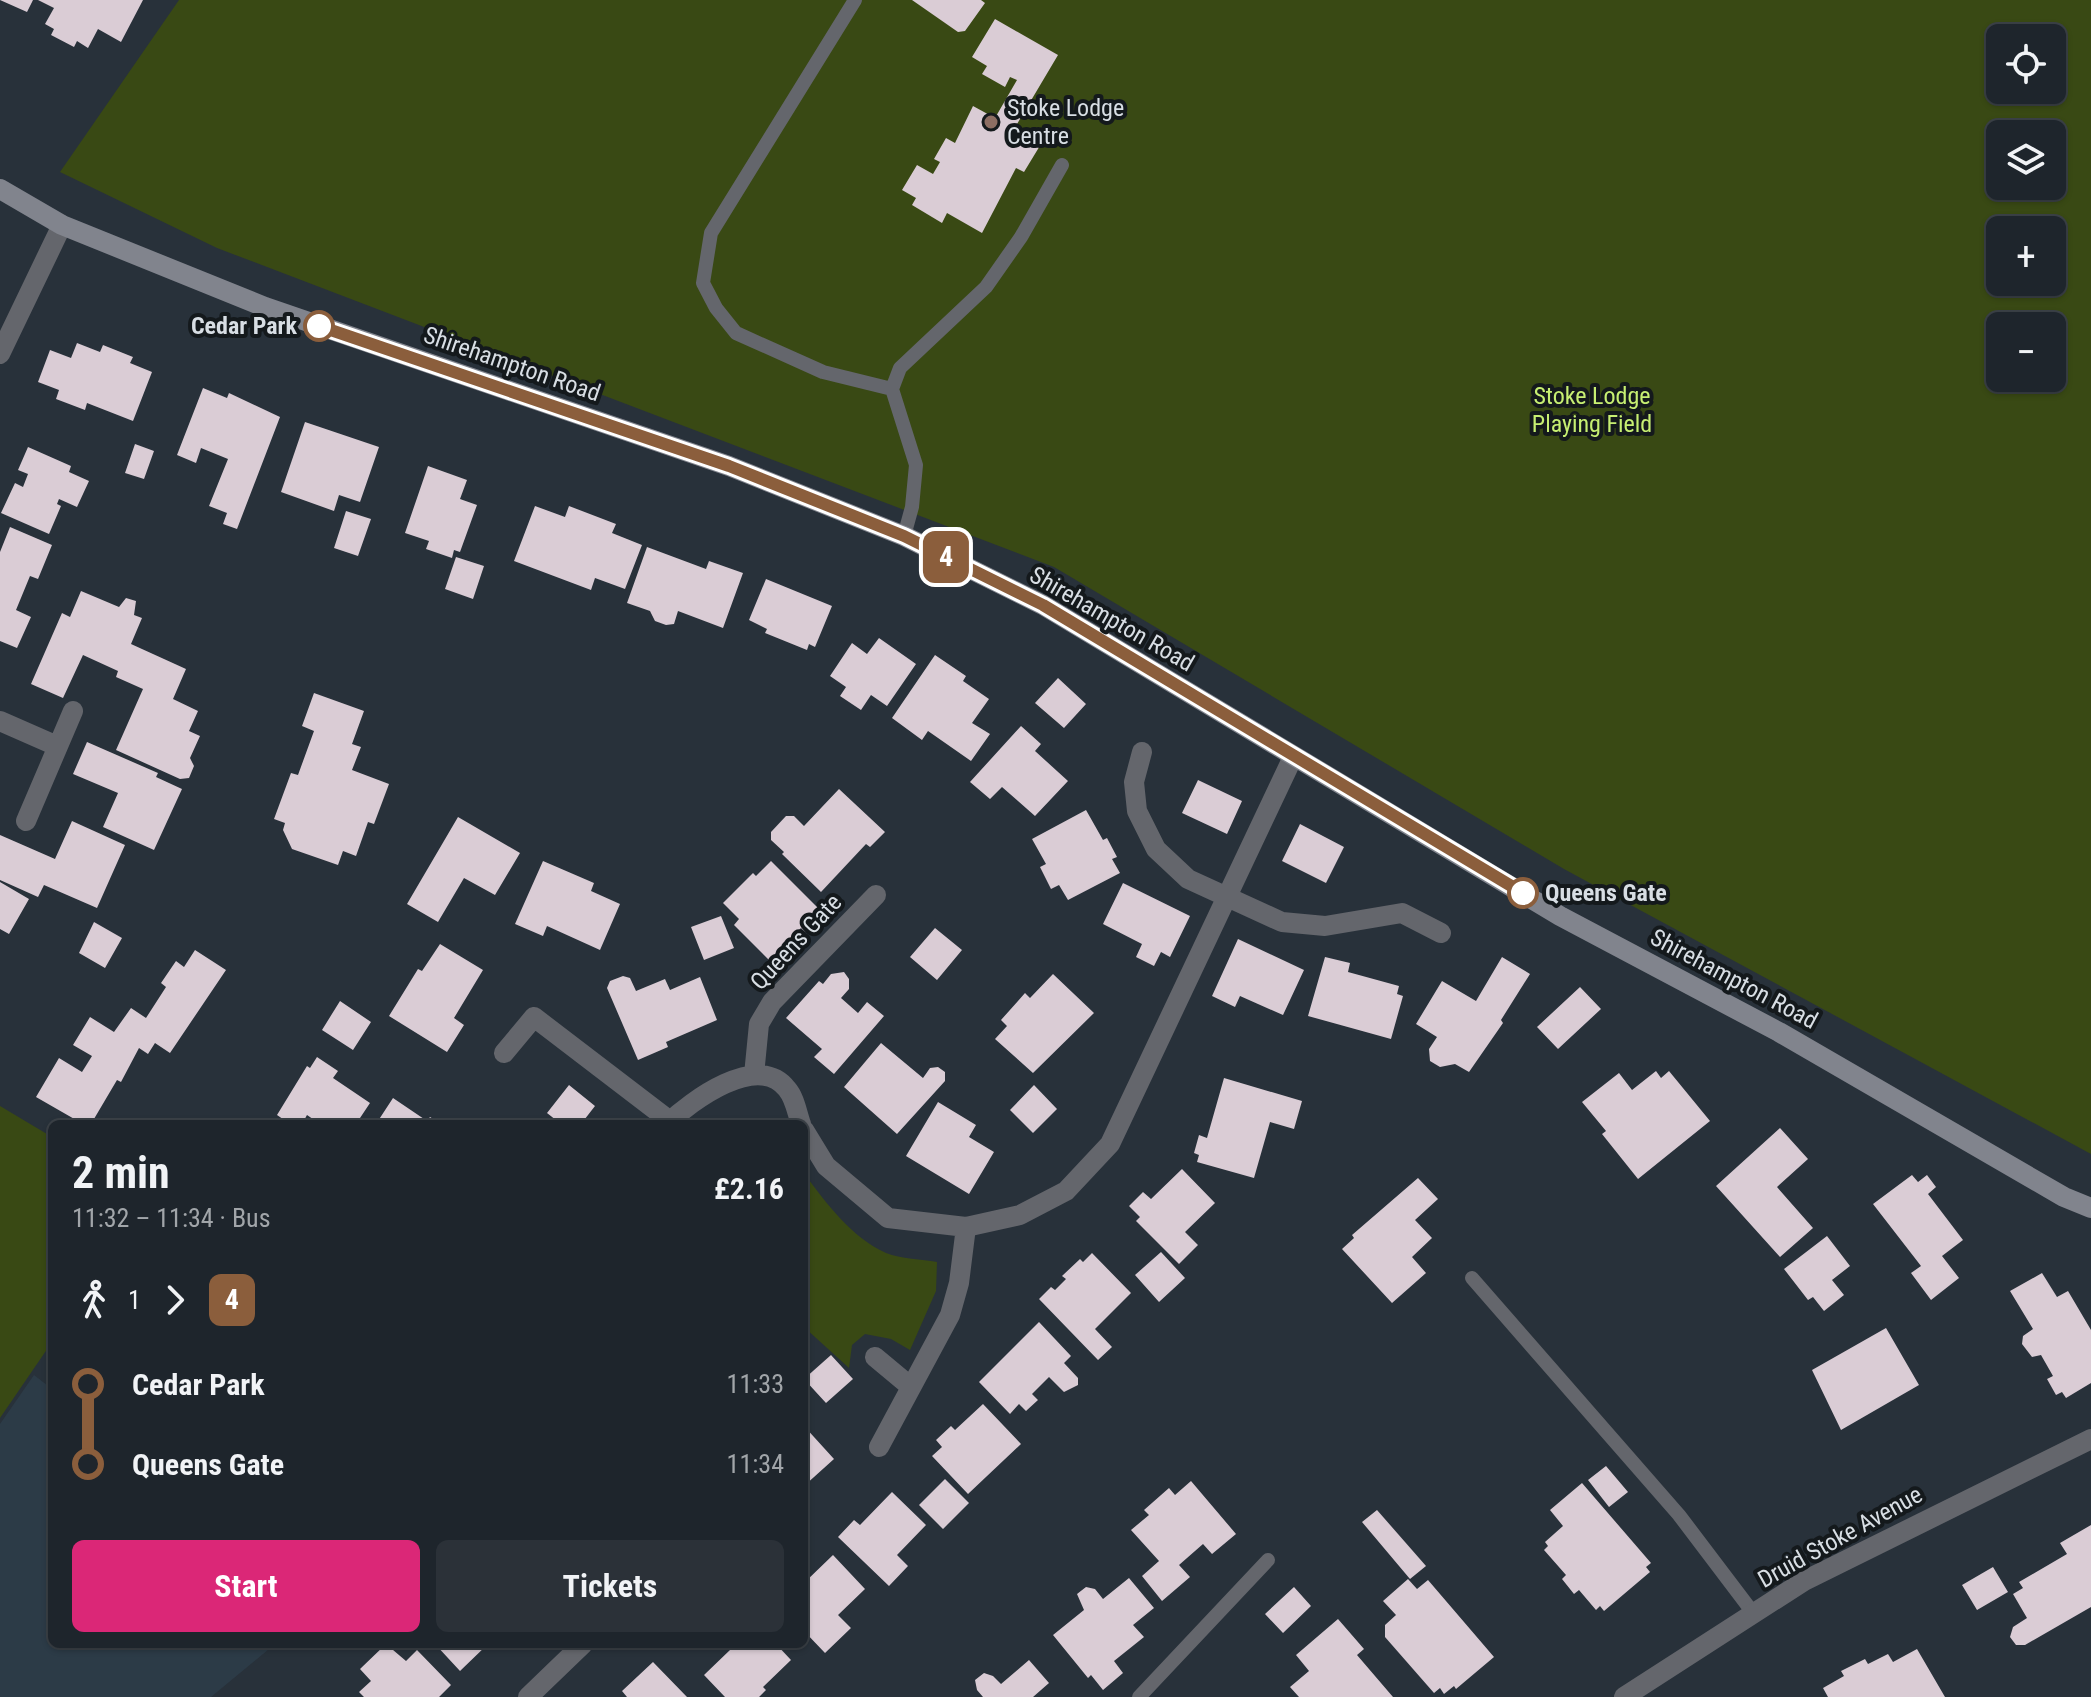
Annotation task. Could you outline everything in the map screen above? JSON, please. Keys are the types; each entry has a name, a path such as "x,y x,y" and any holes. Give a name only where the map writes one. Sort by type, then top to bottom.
{"main road":[{"name":"Shirehampton Road","path":"0,189 62,225 265,307 729,466 904,536 1043,605 1560,916 1779,1032 2064,1197 2091,1208"}],"street":[{"path":"0,354 62,225"},
{"path":"26,821 73,711"},
{"path":"0,721 57,746"},
{"path":"1142,752 1134,782 1137,811 1156,849 1188,879 1282,922 1325,926 1402,913 1441,933"},
{"path":"808,1137 826,1166 888,1218 966,1227 1020,1215 1066,1191 1110,1144 1293,757"},
{"name":"Queens Gate","path":"754,1075 759,1024 772,1002 876,895"},
{"path":"504,1053 534,1017 666,1120"},
{"path":"672,1120 719,1086 754,1075 778,1080 787,1088 799,1120"},
{"path":"879,1447 950,1315 959,1283 966,1227"},
{"path":"875,1357 911,1387"},
{"name":"Druid Stoke Avenue","path":"1624,1697 1804,1581 2091,1439"},
{"path":"528,1697 579,1648"}],"lane":[{"path":"855,0 711,233 703,283 716,308 736,333 823,372 892,389"},
{"path":"904,536 916,465 892,389 900,368 986,287 1021,237 1062,165"},
{"path":"1472,1278 1679,1515 1754,1614"},
{"path":"1139,1697 1268,1560"}],"shaded area":[{"path":"34,1375 48,1386 48,1648 270,1648 211,1697 0,1697 0,1424"}],"green space":[{"name":"Stoke Lodge Playing Field","path":"179,0 2091,0 2091,1154 1564,869 1054,567 217,248 60,172"},
{"path":"0,1106 48,1135 48,1348 0,1418"},
{"path":"808,1178 840,1218 873,1246 892,1255 937,1262 936,1291 910,1350 891,1339 865,1334 852,1345 849,1368 808,1331"}],"building":[{"path":"0,0 33,0 27,12"},
{"path":"38,0 143,0 121,42 98,29 88,48 77,41 74,47 51,35 54,29 45,24 54,8"},
{"path":"912,0 981,0 985,3 965,31 958,32"},
{"name":"Stoke Lodge Centre","path":"995,19 1058,55 1014,129 1041,144 1024,172 1016,168 982,233 947,213 942,223 912,205 916,198 902,190 917,165 933,174 940,162 934,159 946,138 955,143 973,106 995,118 1017,80 1010,77 1005,87 982,74 987,66 972,57"},
{"path":"77,343 100,352 103,345 133,357 130,363 152,372 133,421 87,403 85,410 56,399 59,390 38,382 50,350 71,358"},
{"path":"203,388 227,398 229,393 280,417 237,529 223,524 227,513 209,506 228,459 201,448 196,463 177,455"},
{"path":"305,422 379,447 360,502 339,495 334,511 281,492"},
{"path":"135,444 154,451 144,479 125,473"},
{"path":"28,447 71,466 69,472 89,481 77,507 59,499 57,504 61,506 49,534 1,513 15,483 23,487 28,474 18,470"},
{"path":"428,466 467,480 460,499 477,505 460,552 454,550 452,558 426,549 429,541 405,533"},
{"path":"535,506 565,517 569,506 616,524 612,533 642,545 625,589 595,578 591,590 514,561"},
{"path":"346,511 371,519 358,556 334,548"},
{"path":"10,527 52,545 38,579 30,576 16,610 31,617 17,648 0,641 0,552"},
{"path":"647,547 706,569 709,561 743,573 723,628 678,611 674,624 666,625 655,621 650,611 627,603"},
{"path":"456,557 484,566 473,599 445,589"},
{"path":"766,579 832,606 815,647 809,644 807,650 765,633 767,629 749,620"},
{"path":"81,591 119,607 126,598 136,601 134,615 142,618 131,644 186,669 173,699 198,711 189,731 200,736 190,758 194,766 189,778 180,779 116,750 143,689 116,677 118,671 83,655 63,698 31,684 62,613 70,617"},
{"path":"879,638 916,664 887,706 871,695 861,710 840,696 846,687 830,676 852,643 867,654"},
{"path":"935,655 966,676 963,681 989,699 972,723 990,734 971,761 928,731 922,740 892,718"},
{"path":"1058,678 1086,704 1064,728 1035,703"},
{"path":"314,693 364,711 352,744 361,747 352,770 389,784 374,824 368,822 356,856 343,851 338,865 292,849 283,830 285,823 274,819 291,773 298,775 314,731 302,726"},
{"path":"1021,726 1041,744 1035,751 1068,781 1035,816 1002,787 990,799 970,782"},
{"path":"87,742 158,773 156,777 182,789 154,850 103,827 118,793 73,774"},
{"path":"1198,780 1242,801 1227,834 1182,813"},
{"path":"839,789 885,832 870,847 866,844 821,892 782,854 784,852 771,840 771,832 786,816 794,816 804,826"},
{"path":"1086,810 1103,840 1107,838 1117,857 1112,859 1120,873 1068,900 1059,885 1051,889 1040,867 1046,864 1032,839"},
{"path":"458,817 520,853 495,895 464,878 438,922 407,904"},
{"path":"72,821 125,845 97,908 44,885 38,897 0,880 0,835 55,859"},
{"path":"1300,824 1344,847 1326,883 1282,861"},
{"path":"543,861 594,883 591,891 620,904 600,950 547,926 543,936 515,924"},
{"path":"771,861 823,913 805,932 801,928 769,960 734,925 739,919 723,903 753,873 756,876"},
{"path":"0,882 29,899 9,934 0,929"},
{"path":"1123,883 1190,916 1170,957 1161,952 1154,966 1136,957 1142,944 1103,924"},
{"path":"721,916 734,948 704,960 691,927"},
{"path":"94,922 122,938 105,968 79,953"},
{"path":"935,928 962,950 937,980 910,957"},
{"path":"1238,939 1304,970 1283,1015 1240,996 1235,1007 1212,996"},
{"path":"440,944 483,970 454,1018 464,1025 447,1052 389,1016 418,969 422,971"},
{"path":"195,950 226,970 170,1053 155,1043 148,1054 139,1048 121,1082 117,1080 93,1120 76,1120 36,1097 59,1058 82,1072 92,1056 73,1045 90,1017 114,1032 131,1008 146,1018 166,987 161,983 176,961 184,967"},
{"path":"1325,957 1350,963 1348,972 1399,986 1397,994 1403,996 1391,1039 1308,1016"},
{"path":"1502,957 1530,974 1501,1020 1503,1023 1469,1072 1455,1064 1440,1067 1430,1061 1429,1049 1437,1037 1416,1024 1442,981 1476,1001"},
{"path":"844,972 849,979 849,989 841,998 858,1013 867,1002 884,1016 834,1074 814,1057 822,1049 786,1018 819,981 823,984 831,974"},
{"path":"1053,974 1094,1013 1033,1073 995,1039 1007,1026 1001,1020 1025,993 1030,998"},
{"path":"623,976 630,978 636,991 665,979 670,990 700,977 717,1020 666,1042 668,1047 638,1060 607,988 610,981"},
{"path":"1580,987 1601,1009 1558,1049 1537,1027"},
{"path":"340,1001 371,1022 353,1050 322,1030"},
{"path":"881,1043 923,1078 930,1068 938,1067 945,1072 945,1081 897,1134 844,1087"},
{"path":"317,1057 338,1071 333,1078 370,1103 359,1120 314,1120 307,1115 304,1120 284,1120 277,1115 307,1066 310,1068"},
{"path":"1656,1071 1661,1078 1669,1071 1710,1121 1638,1179 1602,1134 1606,1131 1582,1102 1619,1073 1632,1090"},
{"path":"1224,1078 1302,1101 1294,1129 1270,1122 1254,1178 1197,1162 1199,1155 1194,1153 1199,1135 1207,1138"},
{"path":"569,1085 595,1106 584,1120 556,1120 547,1113"},
{"path":"1034,1085 1057,1109 1033,1133 1010,1110"},
{"path":"393,1098 426,1120 379,1120"},
{"path":"938,1102 976,1125 969,1137 994,1152 969,1194 906,1156"},
{"path":"1780,1128 1808,1159 1777,1187 1813,1228 1780,1257 1716,1186"},
{"path":"1182,1169 1215,1203 1185,1232 1198,1245 1179,1264 1136,1221 1140,1217 1129,1206 1143,1192 1151,1199"},
{"path":"1912,1175 1918,1182 1927,1175 1936,1187 1928,1194 1963,1240 1942,1256 1959,1278 1931,1300 1911,1273 1921,1266 1873,1204"},
{"path":"1418,1178 1438,1199 1415,1220 1432,1238 1412,1257 1426,1273 1392,1303 1342,1249 1354,1238 1352,1235"},
{"path":"1827,1236 1850,1266 1832,1280 1844,1295 1824,1311 1813,1297 1808,1300 1784,1269"},
{"path":"1161,1252 1185,1278 1159,1302 1135,1275"},
{"path":"1092,1253 1131,1293 1095,1329 1112,1347 1098,1360 1039,1299 1051,1287 1055,1290 1066,1279 1062,1276 1080,1259 1083,1262"},
{"path":"2042,1273 2057,1297 2068,1291 2091,1330 2091,1383 2066,1398 2062,1392 2056,1395 2047,1379 2053,1376 2041,1355 2032,1357 2022,1344 2023,1336 2033,1329 2010,1291"},
{"path":"1039,1322 1071,1356 1064,1363 1078,1378 1078,1385 1064,1392 1049,1377 1032,1394 1038,1400 1026,1411 1019,1404 1010,1414 979,1382"},
{"path":"1886,1328 1919,1385 1841,1430 1812,1370"},
{"path":"831,1355 853,1379 826,1403 808,1383 808,1375"},
{"path":"983,1404 1021,1444 968,1494 932,1456 942,1447 936,1440 951,1426 955,1430"},
{"path":"808,1430 834,1459 808,1482"},
{"path":"1606,1466 1628,1492 1609,1507 1588,1480"},
{"path":"945,1479 969,1503 943,1529 919,1505"},
{"path":"1191,1481 1236,1534 1212,1554 1203,1544 1179,1565 1190,1577 1162,1601 1142,1576 1159,1561 1131,1530 1149,1515 1144,1510 1169,1488 1175,1495"},
{"path":"1582,1483 1651,1563 1646,1567 1650,1572 1604,1611 1600,1606 1596,1610 1579,1590 1574,1594 1562,1579 1566,1575 1544,1550 1548,1546 1545,1542 1563,1526 1550,1510"},
{"path":"892,1492 926,1525 897,1555 908,1566 889,1586 838,1537 854,1520 860,1525"},
{"path":"1377,1510 1426,1566 1410,1579 1362,1522"},
{"path":"2091,1525 2091,1607 2025,1645 2016,1645 2010,1637 2013,1627 2027,1618 2013,1594 2023,1588 2019,1582 2067,1554 2060,1543"},
{"path":"833,1555 865,1589 838,1615 851,1628 825,1653 808,1635 808,1579"},
{"path":"1993,1567 2008,1592 1977,1610 1962,1585"},
{"path":"1129,1578 1154,1608 1133,1625 1144,1637 1114,1661 1123,1673 1103,1690 1091,1675 1088,1678 1053,1635 1084,1610 1077,1594 1086,1587 1095,1589 1103,1599"},
{"path":"1408,1579 1417,1589 1428,1580 1494,1657 1456,1689 1454,1686 1444,1694 1440,1688 1434,1693 1385,1637 1385,1625 1396,1615 1383,1601"},
{"path":"1294,1587 1311,1606 1283,1633 1265,1614"},
{"path":"1338,1619 1364,1649 1357,1655 1393,1697 1299,1697 1290,1687 1309,1671 1296,1655"},
{"path":"382,1648 391,1648 406,1661 417,1650 451,1685 439,1697 364,1697 359,1692 371,1681 360,1669"},
{"path":"439,1648 484,1648 460,1671"},
{"path":"728,1648 780,1648 791,1660 763,1687 766,1690 759,1697 725,1697 704,1675 730,1650"},
{"path":"1917,1649 1945,1697 1828,1697 1823,1688 1844,1676 1841,1671 1865,1659 1868,1664 1888,1654 1893,1662"},
{"path":"1029,1660 1049,1683 1033,1697 983,1697 977,1690 975,1680 984,1673 1001,1684"},
{"path":"653,1662 687,1697 627,1697 622,1691"}],"bus line":[{"name":"4","path":"319,326 729,466 904,536 1043,605 1523,893"}],"place":[{"name":"Stoke Lodge Centre","path":"991,122"},
{"name":"Cedar Park","path":"319,326"},
{"name":"Queens Gate","path":"1523,893"}]}
